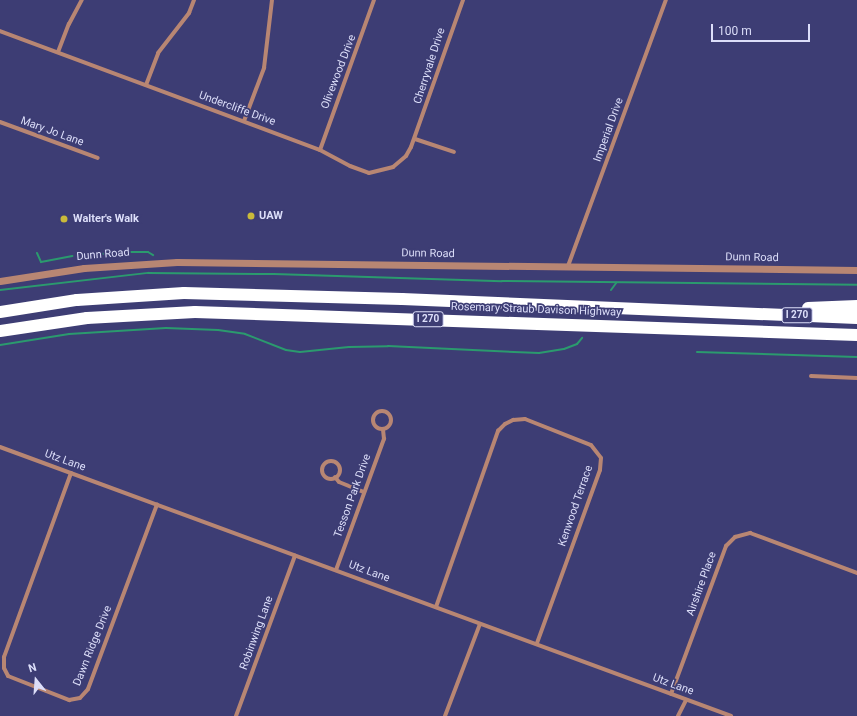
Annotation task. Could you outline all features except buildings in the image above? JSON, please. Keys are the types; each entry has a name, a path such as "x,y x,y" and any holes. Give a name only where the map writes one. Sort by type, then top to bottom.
{"highway":[{"name":"Rosemary Straub Davison Highway","path":"0,312 77,300 184,293 394,298 857,318"},
{"path":"736,312 857,306"},
{"name":"Rosemary Straub Davison Highway","path":"0,331 87,318 195,312 857,335"}],"street":[{"path":"58,52 69,24 82,0"},
{"path":"146,85 158,53 189,13 194,0"},
{"path":"244,121 264,68 272,0"},
{"name":"Olivewood Drive","path":"320,150 374,0"},
{"name":"Cherryvale Drive","path":"415,139 445,48 463,0"},
{"name":"Imperial Drive","path":"568,266 666,0"},
{"name":"Undercliffe Drive","path":"0,31 320,150 350,166 369,173 393,167 399,163 406,156 415,139"},
{"name":"Mary Jo Lane","path":"0,122 98,158"},
{"path":"415,139 454,152"},
{"name":"Dunn Road","path":"0,281 81,268 164,262 857,270"},
{"path":"811,376 857,378"},
{"path":"380,411 388,414 391,419 388,426 383,429 377,427 373,420 375,414 380,411"},
{"name":"Kenwood Terrace","path":"436,607 498,431 505,424 513,420 525,419 591,444 601,458 600,470 537,643"},
{"name":"Tesson Park Drive","path":"336,570 384,439 383,429"},
{"name":"Utz Lane","path":"0,447 480,624 537,643 731,716"},
{"path":"326,462 335,462 338,466 339,471 335,477 329,478 324,475 322,469 326,462"},
{"name":"Dawn Ridge Drive","path":"71,473 4,657 4,668 8,676 69,700 80,698 88,689 157,504"},
{"path":"335,477 339,482 364,492"},
{"name":"Airshire Place","path":"671,694 726,546 735,537 750,533 857,573"},
{"name":"Robinwing Lane","path":"236,716 295,556"},
{"path":"445,716 480,624"},
{"path":"678,716 686,700"}],"waterway":[{"path":"131,252 148,252 153,255"},
{"path":"37,253 41,262 72,256"},
{"path":"87,255 114,253"},
{"path":"0,290 148,273 274,274 502,281 857,285"},
{"path":"611,290 616,283"},
{"path":"0,345 69,334 166,328 218,330 245,334 286,350 300,352 349,347 388,346 539,353 564,349 577,344 582,338"},
{"path":"697,352 857,357"}],"place":[{"name":"UAW","path":"251,216"},
{"name":"Walter's Walk","path":"64,219"}]}
